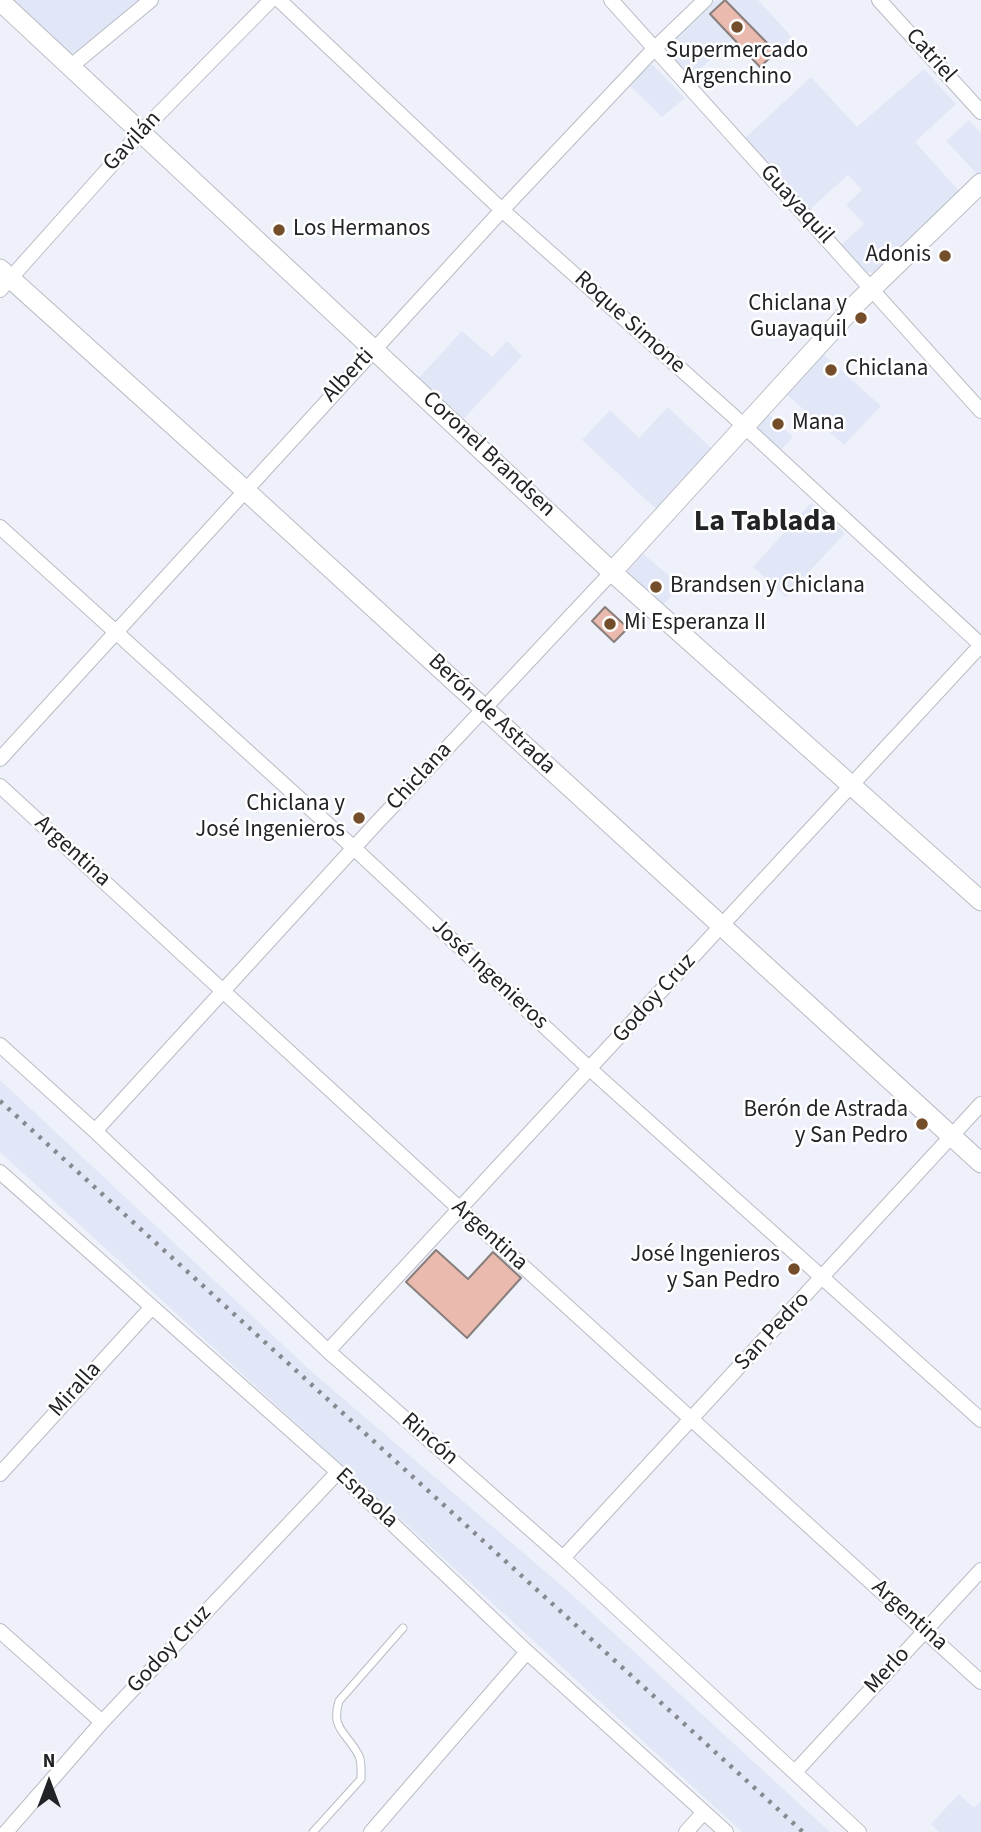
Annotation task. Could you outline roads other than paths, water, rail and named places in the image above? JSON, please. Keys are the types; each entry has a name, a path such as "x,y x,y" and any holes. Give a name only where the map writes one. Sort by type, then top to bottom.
{"street":[{"path":"70,67 150,0"},
{"name":"Gavilán","path":"3,279 141,132 271,0"},
{"name":"Roque Simone","path":"279,0 502,210 744,426 981,645"},
{"name":"Guayaquil","path":"611,0 981,411"},
{"name":"Alberti","path":"0,759 502,210 654,49 705,0"},
{"name":"Catriel","path":"880,0 981,112"},
{"name":"Coronel Brandsen","path":"0,1 375,348 612,572 981,901"},
{"name":"Chiclana","path":"95,1131 872,288 981,183"},
{"name":"Berón de Astrada","path":"3,279 245,490 981,1163"},
{"name":"José Ingenieros","path":"0,527 355,849 591,1070 981,1420"},
{"name":"Godoy Cruz","path":"328,1351 591,1070 981,645"},
{"name":"Argentina","path":"0,786 692,1421 981,1682"},
{"name":"Rincón","path":"0,1045 328,1351 563,1558 859,1832"},
{"name":"San Pedro","path":"563,1558 692,1421 981,1104"},
{"name":"Esnaola","path":"0,1172 338,1472 527,1652 726,1832"},
{"name":"Miralla","path":"0,1474 152,1307"},
{"name":"Godoy Cruz","path":"6,1832 102,1722 338,1472"},
{"name":"Merlo","path":"795,1772 981,1570"},
{"path":"0,1631 102,1722"},
{"path":"371,1832 527,1652"},
{"path":"686,1832 704,1812"}],"lane":[{"path":"313,1832 361,1779 359,1757 339,1730 335,1715 339,1701 404,1628"}],"railway":[{"path":"0,1101 803,1832"}],"place":[{"name":"Supermercado Argenchino","path":"737,27"},
{"name":"Los Hermanos","path":"279,230"},
{"name":"Adonis","path":"945,256"},
{"name":"Chiclana y Guayaquil","path":"861,318"},
{"name":"Chiclana","path":"831,370"},
{"name":"Mana","path":"778,424"},
{"name":"Brandsen y Chiclana","path":"656,587"},
{"name":"Mi Esperanza II","path":"610,624"},
{"name":"Chiclana y José Ingenieros","path":"359,818"},
{"name":"Berón de Astrada y San Pedro","path":"922,1124"},
{"name":"José Ingenieros y San Pedro","path":"794,1269"}],"district":[{"name":"La Tablada","path":"765,523"}]}
